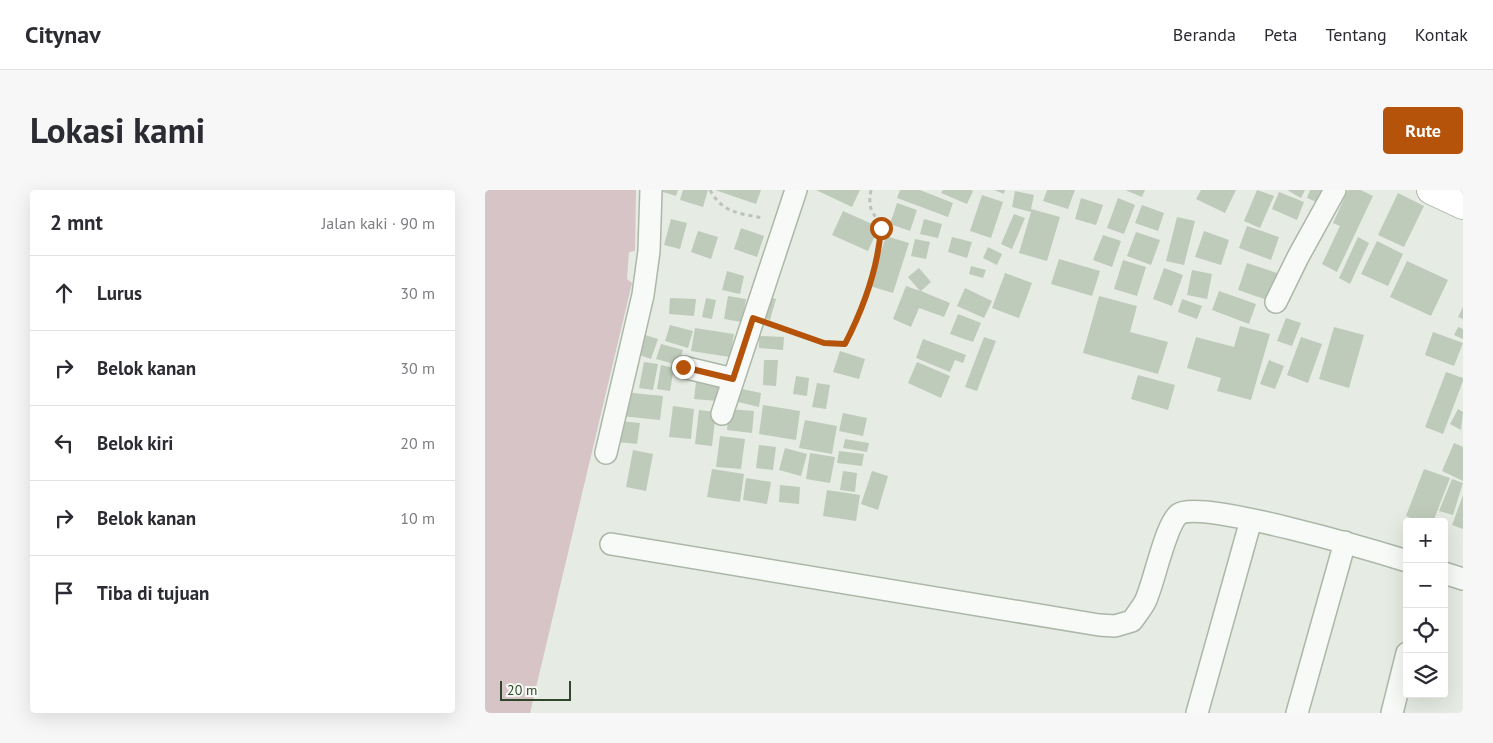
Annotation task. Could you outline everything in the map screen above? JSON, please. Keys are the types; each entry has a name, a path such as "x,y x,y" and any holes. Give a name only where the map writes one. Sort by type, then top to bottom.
{"street":[{"path":"606,453 643,296 649,251 651,190"},
{"path":"722,414 797,190"},
{"path":"1276,302 1297,257 1335,190"},
{"path":"1431,190 1463,205"},
{"path":"683,367 733,379"},
{"path":"611,544 1099,625 1115,626 1132,621 1145,601 1171,528 1178,515 1191,510 1251,520 1345,542 1403,560"},
{"path":"1197,713 1251,520"},
{"path":"1297,713 1345,542"},
{"path":"1448,574 1463,579"},
{"path":"1391,713 1403,668"}],"path":[{"path":"709,190 717,204 735,212 785,222"},
{"path":"753,318 824,343 845,344 855,325 879,251 881,228 869,208 871,190"}],"shaded area":[{"path":"485,190 636,190 635,251 629,252 627,279 632,283 530,713 485,713"}],"building":[{"path":"657,190 678,190 676,196"},
{"path":"683,190 708,190 703,207 680,200"},
{"path":"715,190 761,190 756,204"},
{"path":"816,190 860,190 852,207"},
{"path":"900,190 920,190 953,203 948,217 897,198"},
{"path":"943,190 973,191 967,204 941,193"},
{"path":"994,190 1005,190 1004,194"},
{"path":"1047,190 1075,190 1068,209 1043,201"},
{"path":"1125,190 1145,190 1142,197"},
{"path":"1201,190 1236,190 1225,213 1196,199"},
{"path":"1257,190 1274,196 1260,228 1244,221"},
{"path":"1287,190 1305,190 1301,198"},
{"path":"1310,190 1330,190 1323,205 1307,198"},
{"path":"1348,190 1361,190 1373,196 1337,272 1322,264 1340,226 1333,223"},
{"path":"1015,191 1034,195 1031,209 1060,217 1047,261 1019,253 1031,212 1012,207"},
{"path":"1279,192 1304,202 1297,220 1272,209"},
{"path":"1398,193 1424,206 1404,247 1378,235"},
{"path":"982,195 1003,202 991,238 970,231"},
{"path":"1081,198 1103,205 1096,225 1075,219"},
{"path":"1118,198 1135,205 1124,234 1107,228"},
{"path":"897,203 917,210 910,231 890,224"},
{"path":"1142,205 1164,213 1158,231 1135,223"},
{"path":"843,211 879,227 868,251 832,235"},
{"path":"1014,214 1025,218 1012,249 1001,244"},
{"path":"1177,217 1195,221 1184,265 1166,261"},
{"path":"671,219 687,223 680,249 664,245"},
{"path":"924,219 942,224 938,238 920,234"},
{"path":"1247,226 1279,237 1271,260 1239,248"},
{"path":"741,228 764,236 757,257 734,249"},
{"path":"698,231 718,237 711,259 691,252"},
{"path":"1204,231 1229,240 1221,265 1195,257"},
{"path":"1136,232 1160,240 1151,265 1127,256"},
{"path":"1103,235 1121,241 1112,267 1093,260"},
{"path":"886,236 909,243 893,293 870,286"},
{"path":"952,237 972,242 967,258 948,252"},
{"path":"1358,237 1369,243 1350,284 1339,278"},
{"path":"915,239 930,242 926,259 911,256"},
{"path":"1377,241 1403,254 1388,286 1361,274"},
{"path":"988,247 1002,254 997,265 983,258"},
{"path":"1059,259 1100,271 1092,296 1051,284"},
{"path":"1123,260 1146,267 1137,296 1114,289"},
{"path":"1407,261 1448,280 1431,316 1390,297"},
{"path":"1247,263 1277,273 1267,300 1238,290"},
{"path":"971,266 986,270 983,278 969,274"},
{"path":"919,268 931,282 921,291 950,303 944,317 919,308 911,327 893,319 906,286 920,291 908,277"},
{"path":"1164,268 1183,275 1172,306 1153,299"},
{"path":"1192,270 1212,274 1207,299 1187,295"},
{"path":"727,271 744,276 740,294 722,290"},
{"path":"1005,273 1032,283 1019,318 992,308"},
{"path":"965,288 992,301 984,318 957,306"},
{"path":"1219,291 1256,304 1249,324 1212,310"},
{"path":"763,295 776,299 770,320 757,316"},
{"path":"728,296 746,299 742,322 724,319"},
{"path":"1099,296 1137,306 1130,332 1168,342 1158,374 1083,353"},
{"path":"670,298 696,299 694,316 669,314"},
{"path":"706,298 716,300 712,319 702,317"},
{"path":"1182,299 1202,306 1197,319 1178,312"},
{"path":"1463,307 1463,319 1458,317"},
{"path":"958,314 981,323 973,342 950,334"},
{"path":"1286,318 1301,323 1292,346 1277,341"},
{"path":"670,325 693,331 688,348 665,341"},
{"path":"1240,326 1270,334 1251,400 1217,391 1221,378 1187,368 1196,337 1234,347"},
{"path":"1334,327 1364,335 1349,388 1319,379"},
{"path":"1458,327 1463,329 1463,339 1454,335"},
{"path":"695,328 734,334 730,357 691,351"},
{"path":"1433,332 1463,343 1454,366 1425,355"},
{"path":"642,334 658,339 651,359 636,354"},
{"path":"759,336 784,337 783,350 759,348"},
{"path":"984,337 996,341 977,391 965,387"},
{"path":"1301,337 1322,344 1308,383 1287,375"},
{"path":"923,339 966,355 963,363 955,360 950,372 916,358"},
{"path":"661,344 683,350 678,365 656,359"},
{"path":"840,351 865,359 859,379 833,372"},
{"path":"764,360 778,360 776,386 763,385"},
{"path":"1269,360 1284,366 1275,389 1260,384"},
{"path":"644,362 658,364 653,390 639,388"},
{"path":"917,362 950,376 941,398 908,383"},
{"path":"661,365 674,368 670,391 657,389"},
{"path":"1446,372 1463,378 1463,381 1443,434 1425,427"},
{"path":"1138,375 1175,385 1168,410 1131,399"},
{"path":"796,376 809,378 807,396 793,394"},
{"path":"696,382 720,383 718,401 694,399"},
{"path":"817,383 830,385 826,409 812,407"},
{"path":"737,388 761,393 759,407 734,401"},
{"path":"623,392 663,396 660,420 621,416"},
{"path":"763,405 800,411 796,440 759,434"},
{"path":"673,406 694,409 691,439 669,437"},
{"path":"729,409 754,411 752,433 727,430"},
{"path":"1458,409 1463,412 1461,430 1450,424"},
{"path":"699,410 716,412 712,446 695,444"},
{"path":"843,413 867,418 863,436 839,431"},
{"path":"805,420 837,426 832,454 799,448"},
{"path":"620,421 640,423 637,444 617,442"},
{"path":"720,436 745,439 741,469 716,467"},
{"path":"845,439 869,443 867,452 843,448"},
{"path":"1454,443 1463,447 1463,481 1442,471"},
{"path":"759,445 776,447 773,470 756,468"},
{"path":"785,448 807,454 801,476 779,470"},
{"path":"633,450 653,454 646,491 626,487"},
{"path":"839,451 864,454 862,466 837,463"},
{"path":"810,453 835,457 830,483 806,479"},
{"path":"712,469 744,474 740,502 707,497"},
{"path":"1424,469 1450,478 1435,518 1411,518 1406,516"},
{"path":"843,471 857,473 855,492 840,490"},
{"path":"872,471 888,476 878,510 861,504"},
{"path":"746,478 771,482 767,504 743,500"},
{"path":"1452,479 1463,483 1453,515 1439,511"},
{"path":"780,485 800,487 799,504 779,502"},
{"path":"827,490 860,495 856,521 823,516"},
{"path":"1463,495 1463,529 1452,525"}],"route":[{"path":"683,367 733,379 753,318 824,343 845,344 855,325 879,251 881,228"}]}
